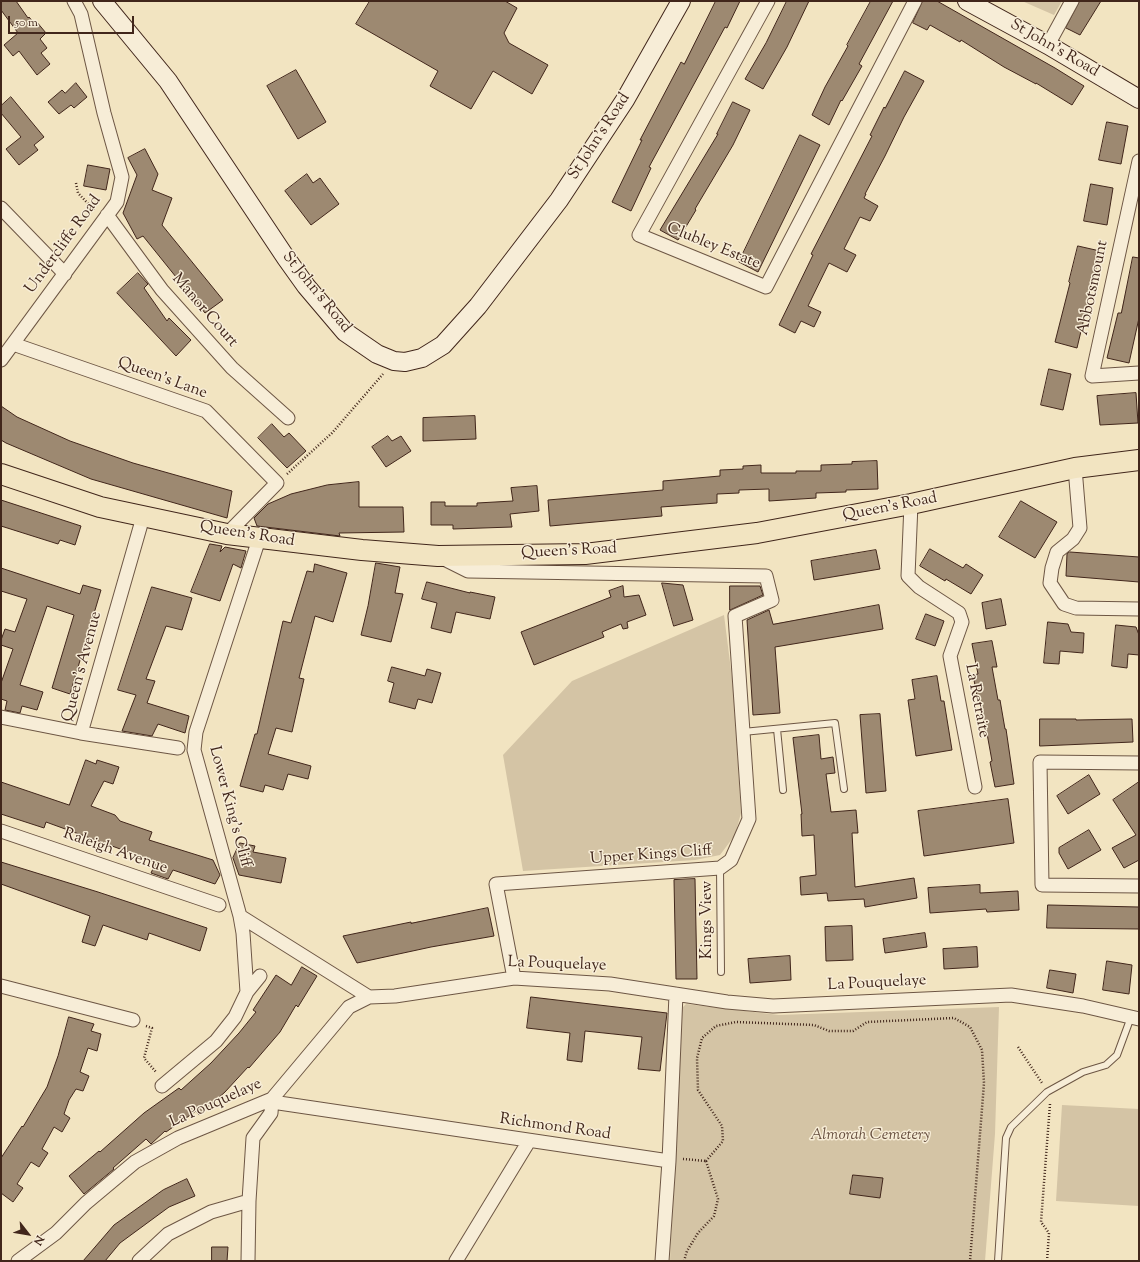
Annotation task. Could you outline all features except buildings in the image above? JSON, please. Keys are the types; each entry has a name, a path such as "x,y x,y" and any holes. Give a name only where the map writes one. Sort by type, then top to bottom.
{"main road":[{"name":"St John's Road","path":"102,1 168,81 306,286 345,332 377,354 394,361 405,362 422,358 443,345 478,306 559,200 625,100 681,1"},
{"name":"St John's Road","path":"967,1 1048,45 1139,99"},
{"name":"Queen's Road","path":"1,474 100,507 227,534 260,539 438,556 584,554 757,533 911,504 1075,468 1139,460"}],"street":[{"name":"Undercliffe Road","path":"1,360 117,202 122,177 104,113 81,14 74,1"},
{"name":"Clubley Estate","path":"768,1 639,234 766,287 915,1"},
{"path":"1048,45 1072,1"},
{"name":"Abbotsmount","path":"1139,161 1092,376 1139,373"},
{"path":"1,208 65,274"},
{"name":"Manor Court","path":"105,218 162,290 232,368 288,418"},
{"name":"Queen's Lane","path":"13,344 206,411 277,483"},
{"path":"1075,468 1080,528 1074,539 1057,552 1052,568 1050,583 1064,604 1076,608 1139,609"},
{"path":"227,534 277,483"},
{"name":"La Retraite","path":"911,504 908,576 919,587 959,613 962,622 950,656 975,787"},
{"name":"Queen's Avenue","path":"143,517 82,733 178,748"},
{"name":"Lower King's Cliff","path":"247,992 243,933 240,916 194,750 196,732 260,539"},
{"name":"Upper Kings Cliff","path":"438,556 468,571 766,576 772,600 735,616 749,819 731,860 720,868 496,884 514,978"},
{"path":"1,717 82,733"},
{"path":"1139,763 1040,762 1042,885 1139,886"},
{"name":"Raleigh Avenue","path":"1,831 219,905"},
{"path":"240,916 370,997"},
{"path":"164,1085 216,1041 235,1017 247,992 260,976"},
{"name":"La Pouquelaye","path":"18,1261 56,1233 86,1203 135,1162 178,1138 272,1099 349,1007 370,997 395,996 514,978 610,984 727,1002 773,1006 1011,995 1083,1006 1135,1018"},
{"path":"1,986 133,1020"},
{"path":"662,1261 669,1161 676,994"},
{"path":"248,1261 253,1138 271,1113 272,1099"},
{"name":"Richmond Road","path":"272,1099 279,1103 669,1161"},
{"path":"456,1261 529,1141"},
{"path":"139,1261 168,1234 211,1212 250,1201"}],"lane":[{"path":"743,732 835,722 844,790"},
{"path":"777,729 783,790"},
{"name":"Kings View","path":"720,868 721,972"},
{"path":"998,1261 1006,1138 1011,1127 1047,1092 1083,1072 1106,1065 1118,1055 1135,1018"}],"path":[{"path":"76,183 78,193 105,218"},
{"path":"277,483 332,433 394,361"},
{"path":"706,1161 724,1141 722,1126 698,1090 697,1058 702,1038 716,1026 736,1022 814,1025 829,1030 853,1030 867,1022 954,1018 970,1028 982,1050 984,1083 970,1261"},
{"path":"133,1020 152,1028 144,1058 164,1085"},
{"path":"1018,1047 1047,1092 1050,1106 1041,1222 1049,1233 1047,1261"},
{"path":"669,1161 675,1158 706,1161"},
{"path":"684,1261 687,1251 698,1233 714,1216 718,1199 706,1161"}],"green space":[{"path":"1022,1 1062,1 1054,15"},
{"path":"724,615 733,686 741,813 735,835 720,855 695,860 523,871 503,755 572,681"},
{"name":"Almorah Cemetery","path":"686,1004 779,1015 999,1007 995,1134 985,1261 670,1261 681,1009"},
{"path":"1062,1105 1139,1109 1139,1206 1056,1201"}]}
